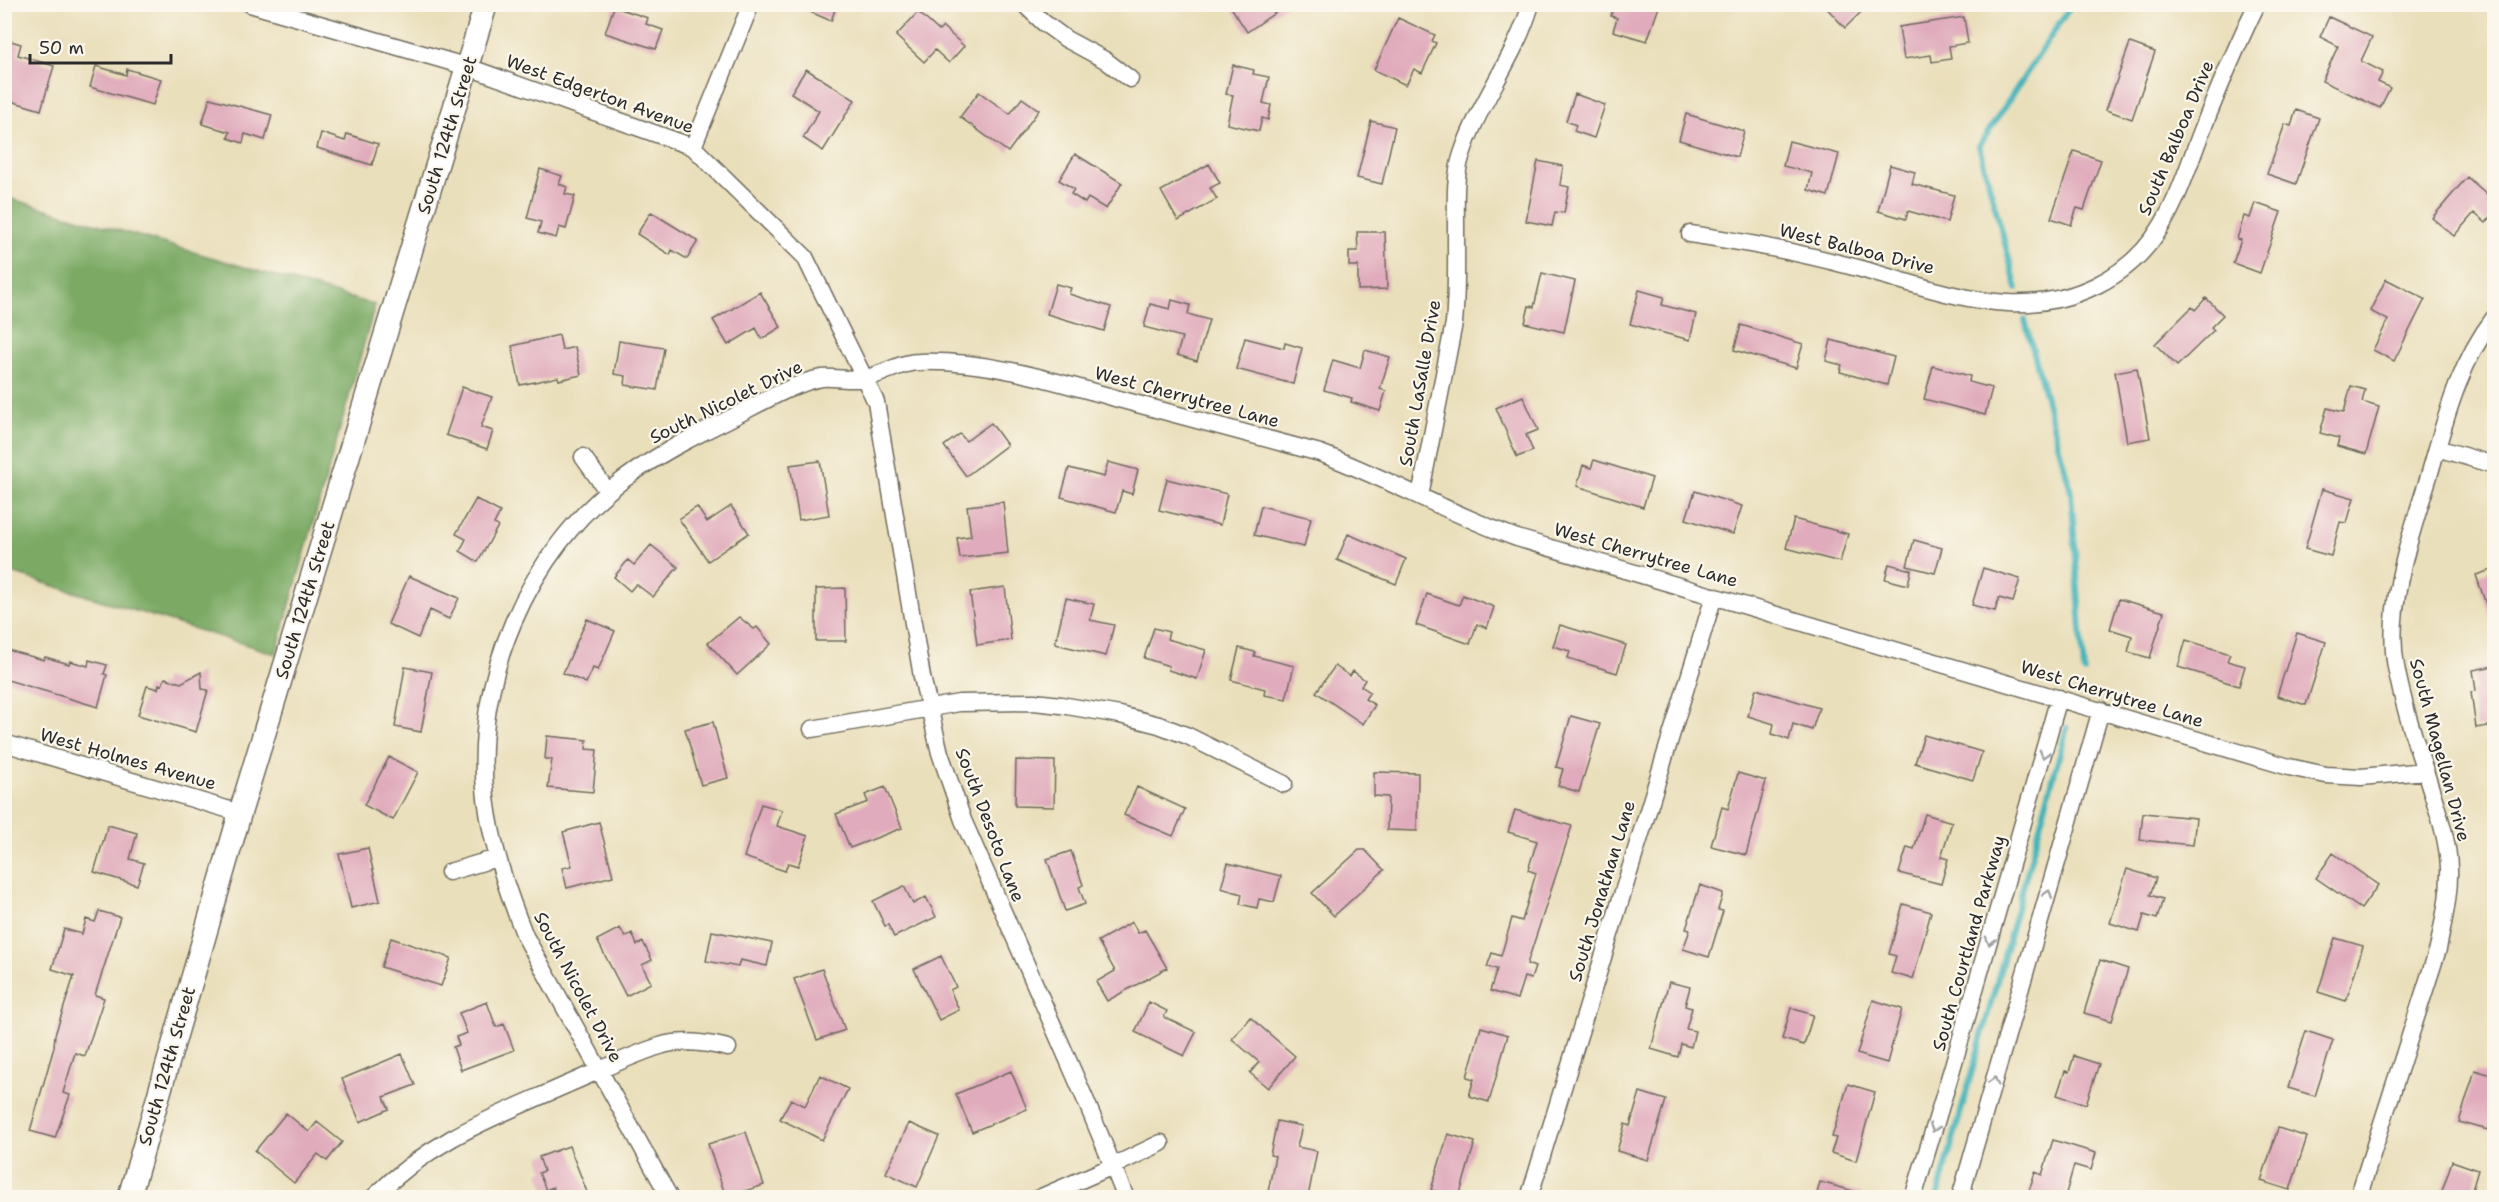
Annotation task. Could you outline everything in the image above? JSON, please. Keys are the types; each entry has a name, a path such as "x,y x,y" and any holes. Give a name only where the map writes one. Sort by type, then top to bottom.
{"street":[{"name":"West Edgerton Avenue","path":"250,4 468,67 693,147 806,257 863,378"},
{"name":"South 124th Street","path":"129,1197 240,813 486,4"},
{"path":"693,147 751,4"},
{"path":"1024,4 1065,39 1105,60 1130,79"},
{"name":"South LaSalle Drive","path":"1420,496 1454,323 1456,184 1461,156 1473,126 1519,37 1531,4"},
{"name":"South Balboa Drive","path":"2014,303 2033,303 2067,297 2099,286 2146,249 2163,224 2179,190 2228,64 2257,4"},
{"name":"West Balboa Drive","path":"1690,234 1766,246 1964,296 2014,303"},
{"name":"South Magellan Drive","path":"2358,1197 2438,949 2446,909 2449,868 2443,826 2396,666 2393,630 2406,552 2452,398 2465,365 2494,318"},
{"name":"West Cherrytree Lane","path":"863,378 915,362 961,363 1036,376 1320,453 1517,538 2101,710 2259,759 2326,775 2361,777 2425,771"},
{"name":"South Nicolet Drive","path":"670,1197 525,936 497,858 486,796 484,757 493,684 523,603 543,567 572,529 608,492 659,455 783,392 820,378 863,378"},
{"name":"South Desoto Lane","path":"863,378 876,402 914,633 940,753 963,820 1126,1197"},
{"path":"2437,448 2494,465"},
{"path":"583,457 608,492"},
{"name":"South Jonathan Lane","path":"1528,1197 1714,596"},
{"name":"South Courtland Parkway","path":"1913,1197 1982,969 2059,698"},
{"path":"812,729 981,702 1034,702 1120,715 1188,736 1284,784"},
{"path":"1960,1197 2101,710"},
{"name":"West Holmes Avenue","path":"4,743 240,813"},
{"path":"449,872 497,858"},
{"path":"373,1197 404,1169 460,1132 661,1045 702,1042 728,1048"},
{"path":"1039,1197 1161,1143"}],"green space":[{"path":"5,197 375,305 276,654 5,571"}],"building":[{"path":"792,4 837,4 831,21"},
{"path":"1229,4 1288,4 1247,32"},
{"path":"1614,4 1660,4 1647,41 1613,31 1617,18 1611,16"},
{"path":"1823,4 1869,4 1845,28"},
{"path":"614,7 648,18 646,24 663,30 656,49 605,33"},
{"path":"918,12 939,31 943,27 964,46 949,63 935,50 924,62 896,36"},
{"path":"1964,17 1968,43 1949,46 1951,59 1932,62 1931,55 1904,59 1899,27"},
{"path":"2329,17 2372,37 2361,61 2383,72 2378,82 2390,88 2380,108 2322,81 2338,46 2320,37"},
{"path":"1398,18 1435,35 1432,41 1436,43 1422,73 1414,69 1406,85 1374,70"},
{"path":"4,39 21,44 18,55 54,66 41,110 4,99"},
{"path":"2130,43 2155,52 2132,119 2106,110"},
{"path":"1233,65 1254,70 1253,74 1269,77 1263,103 1271,105 1268,120 1262,118 1259,131 1227,124 1233,95 1226,94"},
{"path":"96,66 126,75 127,69 161,79 153,105 90,87"},
{"path":"806,69 855,100 823,151 803,138 819,111 791,93"},
{"path":"979,92 1010,114 1022,98 1039,110 1008,152 960,117"},
{"path":"1575,94 1605,105 1594,138 1574,131 1576,125 1566,121"},
{"path":"210,98 272,115 265,140 245,134 243,143 228,138 230,132 202,124"},
{"path":"2296,110 2319,118 2296,184 2267,174 2285,124 2291,126"},
{"path":"1686,114 1744,131 1737,157 1679,140"},
{"path":"1371,121 1395,127 1382,184 1357,178"},
{"path":"321,133 345,141 347,134 378,144 372,165 317,148"},
{"path":"1789,141 1839,154 1828,196 1808,190 1812,173 1783,166"},
{"path":"2074,151 2101,160 2084,210 2077,208 2071,225 2051,218"},
{"path":"1075,154 1122,183 1106,209 1088,198 1085,203 1071,194 1074,189 1059,180"},
{"path":"1538,161 1563,166 1560,185 1569,187 1564,213 1555,212 1552,226 1526,221"},
{"path":"1209,164 1220,183 1210,188 1217,199 1178,221 1161,191"},
{"path":"1890,165 1915,172 1912,184 1954,195 1947,222 1908,211 1906,219 1878,211"},
{"path":"540,169 562,176 559,184 567,187 565,194 575,196 566,229 559,227 556,238 538,233 541,222 527,218"},
{"path":"2467,177 2494,200 2494,213 2486,223 2474,213 2454,236 2432,218"},
{"path":"2255,203 2281,212 2260,273 2233,263 2241,240 2237,239 2244,216 2250,218"},
{"path":"651,212 698,241 687,259 672,250 670,255 637,234"},
{"path":"1357,232 1385,232 1387,289 1358,290 1358,266 1349,266 1349,251 1358,251"},
{"path":"1542,273 1575,281 1564,332 1525,323 1529,306 1534,307"},
{"path":"2386,279 2425,299 2394,361 2373,350 2388,320 2370,311"},
{"path":"1056,284 1071,288 1069,294 1111,307 1104,331 1047,314"},
{"path":"1639,290 1664,297 1662,305 1696,314 1690,340 1630,324"},
{"path":"760,292 781,327 762,339 756,328 728,345 713,320"},
{"path":"2206,298 2223,315 2211,327 2214,330 2177,366 2155,344 2192,307 2195,310"},
{"path":"1172,300 1190,305 1188,314 1209,320 1197,361 1177,355 1182,337 1144,327 1150,304 1170,309"},
{"path":"1741,325 1803,344 1796,368 1734,350"},
{"path":"559,335 562,350 575,347 581,375 520,385 512,346"},
{"path":"1245,338 1284,348 1285,343 1302,348 1293,384 1236,369"},
{"path":"1831,340 1894,357 1887,385 1840,372 1842,365 1826,361"},
{"path":"619,341 664,348 657,390 625,385 626,376 614,374"},
{"path":"1365,350 1390,357 1380,389 1386,391 1380,411 1351,402 1352,398 1324,390 1333,360 1360,368"},
{"path":"1933,366 1970,376 1969,382 1992,388 1985,415 1924,399"},
{"path":"2137,368 2150,438 2127,442 2115,372"},
{"path":"2351,386 2365,390 2362,402 2379,407 2366,454 2337,446 2339,438 2320,433 2327,408 2344,412"},
{"path":"462,387 492,397 481,427 493,431 487,449 446,435"},
{"path":"1523,396 1538,430 1526,435 1533,451 1517,457 1496,408"},
{"path":"991,423 1007,445 966,476 944,446 960,434 966,441"},
{"path":"1594,460 1652,478 1643,507 1577,486 1583,465 1591,468"},
{"path":"820,461 829,515 799,520 790,465"},
{"path":"1108,462 1138,470 1132,494 1122,491 1116,512 1061,497 1069,468 1104,477"},
{"path":"1167,479 1227,494 1220,525 1159,510"},
{"path":"2322,489 2354,498 2347,523 2340,522 2331,556 2305,549"},
{"path":"1695,491 1742,506 1733,534 1686,519"},
{"path":"476,499 500,512 494,524 498,526 478,562 460,551 466,539 456,534"},
{"path":"1003,502 1008,553 960,558 957,538 971,536 967,506"},
{"path":"731,506 749,533 708,561 679,519 697,507 707,522"},
{"path":"1261,506 1311,518 1304,547 1254,535"},
{"path":"1794,519 1848,534 1840,562 1786,548"},
{"path":"1348,534 1406,559 1396,584 1337,560"},
{"path":"1914,540 1942,548 1935,573 1907,566"},
{"path":"651,545 678,567 653,597 636,584 630,591 614,577 628,560 634,565"},
{"path":"1889,564 1911,570 1908,585 1885,579"},
{"path":"1983,568 2020,579 2013,602 1999,598 1995,611 1972,605"},
{"path":"2494,569 2494,622 2492,622 2476,575"},
{"path":"409,576 459,598 449,619 430,610 418,638 388,624"},
{"path":"1005,587 1011,640 977,645 970,592"},
{"path":"845,588 846,641 816,641 816,589"},
{"path":"1427,594 1459,605 1463,595 1494,607 1487,628 1477,624 1470,644 1416,625"},
{"path":"1066,598 1094,604 1090,620 1114,625 1106,656 1055,644"},
{"path":"2119,599 2164,612 2150,658 2128,652 2132,636 2110,629"},
{"path":"739,617 754,629 757,627 771,644 737,675 708,643"},
{"path":"587,619 615,631 598,670 593,668 586,683 563,673"},
{"path":"1560,625 1626,645 1617,673 1568,658 1570,651 1553,646"},
{"path":"1154,628 1169,632 1167,639 1206,650 1197,679 1168,670 1169,666 1144,658"},
{"path":"2297,633 2326,642 2306,705 2277,696"},
{"path":"2186,640 2230,654 2227,661 2245,666 2239,686 2178,667"},
{"path":"1239,648 1255,652 1254,656 1294,666 1286,699 1264,695 1265,689 1231,680"},
{"path":"4,649 69,664 70,661 88,666 89,660 107,665 104,674 107,675 98,707 4,679"},
{"path":"1335,666 1350,676 1353,671 1365,680 1361,686 1370,692 1365,699 1375,705 1363,724 1316,692"},
{"path":"2494,666 2494,725 2476,728 2471,692 2476,691 2473,670"},
{"path":"405,667 432,672 421,732 395,727"},
{"path":"201,672 202,689 208,690 196,732 138,715 147,686 158,689 159,684 162,685 165,678 181,683"},
{"path":"1756,689 1819,708 1812,730 1793,724 1789,740 1772,734 1774,724 1748,716"},
{"path":"1571,716 1600,724 1579,792 1558,786 1563,769 1556,767"},
{"path":"713,722 728,778 701,785 685,729"},
{"path":"1924,735 1982,752 1973,780 1915,763"},
{"path":"547,736 587,740 586,749 597,750 593,792 548,788 552,759 545,759"},
{"path":"389,757 418,772 393,820 364,805"},
{"path":"1016,760 1055,761 1054,807 1015,806"},
{"path":"1374,772 1418,773 1417,831 1387,830 1388,797 1374,796"},
{"path":"1738,773 1766,781 1746,855 1711,846 1722,807 1728,809"},
{"path":"885,787 902,828 850,848 836,814 868,802 865,795"},
{"path":"1137,787 1185,809 1173,836 1124,815"},
{"path":"761,804 782,810 777,826 808,836 798,866 788,863 785,871 744,857"},
{"path":"1515,810 1572,826 1527,964 1535,967 1531,979 1524,977 1517,999 1490,991 1497,969 1487,967 1492,953 1501,956 1512,918 1522,921 1536,873 1528,870 1537,841 1508,832"},
{"path":"2143,813 2196,818 2193,845 2140,840"},
{"path":"1925,814 1952,822 1941,857 1948,859 1941,884 1899,873 1907,847 1914,849"},
{"path":"599,822 613,876 567,888 562,868 572,866 563,832"},
{"path":"108,825 137,833 130,859 144,863 137,885 94,872"},
{"path":"368,848 380,901 351,908 339,854"},
{"path":"1359,850 1365,850 1384,870 1334,916 1312,893"},
{"path":"1071,851 1083,885 1079,887 1085,904 1065,911 1047,859"},
{"path":"2333,853 2378,885 2361,909 2316,878"},
{"path":"1228,863 1281,876 1274,902 1259,899 1257,908 1240,904 1242,894 1221,888"},
{"path":"2127,869 2156,878 2150,895 2163,899 2157,919 2144,915 2139,932 2110,923"},
{"path":"1700,885 1723,893 1718,910 1723,911 1709,957 1683,949 1690,930 1686,929"},
{"path":"904,886 913,904 926,897 936,917 894,937 888,925 885,926 873,901"},
{"path":"1903,904 1931,912 1913,979 1891,973 1896,956 1889,954"},
{"path":"99,911 120,917 95,995 104,998 85,1056 75,1053 63,1093 70,1095 55,1138 30,1131 54,1047 55,1035 74,976 52,969 64,929 82,934 86,919 95,922"},
{"path":"1132,922 1138,933 1145,930 1167,968 1107,1001 1096,982 1115,971 1098,941"},
{"path":"620,928 625,937 632,933 637,945 643,942 652,960 642,965 651,983 626,996 597,940"},
{"path":"712,931 772,943 767,966 740,960 738,967 706,961"},
{"path":"391,938 451,958 441,986 381,967"},
{"path":"2335,938 2363,946 2346,1001 2318,992"},
{"path":"941,956 956,987 950,990 959,1010 939,1020 914,969"},
{"path":"2100,960 2128,969 2112,1021 2084,1013"},
{"path":"822,969 845,1030 817,1040 794,979"},
{"path":"1669,982 1690,987 1685,1006 1692,1008 1686,1029 1695,1031 1691,1047 1681,1044 1678,1057 1651,1049"},
{"path":"1873,1000 1902,1009 1887,1063 1857,1054"},
{"path":"487,1002 496,1027 504,1024 514,1050 461,1070 453,1047 459,1045 456,1037 467,1033 459,1013"},
{"path":"1149,1002 1167,1011 1164,1017 1196,1032 1184,1056 1135,1032"},
{"path":"1791,1008 1813,1015 1804,1045 1782,1039"},
{"path":"1250,1017 1295,1056 1268,1088 1250,1073 1259,1062 1232,1039"},
{"path":"1481,1027 1508,1035 1489,1102 1469,1096 1474,1079 1467,1077"},
{"path":"2306,1031 2333,1040 2315,1096 2288,1088"},
{"path":"402,1054 415,1085 384,1097 389,1109 360,1122 342,1079"},
{"path":"2074,1056 2099,1064 2086,1104 2057,1095 2065,1071 2069,1072"},
{"path":"2475,1070 2494,1076 2494,1108 2488,1130 2459,1122"},
{"path":"1011,1071 1027,1109 972,1132 956,1094"},
{"path":"820,1075 848,1089 822,1140 780,1119 791,1099 805,1106"},
{"path":"1848,1084 1875,1092 1856,1161 1831,1153 1836,1138 1832,1137"},
{"path":"1640,1092 1666,1100 1648,1160 1617,1151 1625,1124 1630,1126"},
{"path":"286,1113 309,1132 317,1122 342,1142 327,1161 318,1154 294,1183 255,1151"},
{"path":"1277,1121 1302,1126 1297,1147 1317,1151 1308,1197 1268,1192 1275,1156 1270,1155"},
{"path":"909,1123 939,1136 917,1187 886,1173"},
{"path":"2278,1128 2307,1137 2290,1190 2261,1181"},
{"path":"746,1132 764,1185 726,1197 708,1144"},
{"path":"1448,1134 1475,1142 1459,1197 1431,1190"},
{"path":"2053,1140 2096,1153 2091,1170 2074,1165 2065,1197 2027,1197 2035,1172 2042,1175"},
{"path":"569,1146 589,1197 557,1197 553,1187 546,1190 539,1173 544,1171 539,1157"},
{"path":"2452,1161 2478,1170 2470,1197 2440,1197"},
{"path":"1820,1182 1861,1193 1860,1197 1816,1197"}],"waterway":[{"path":"2017,289 1979,146 2072,4"},
{"path":"2025,320 2071,492 2084,672"},
{"path":"1937,1198 2067,728"}]}
